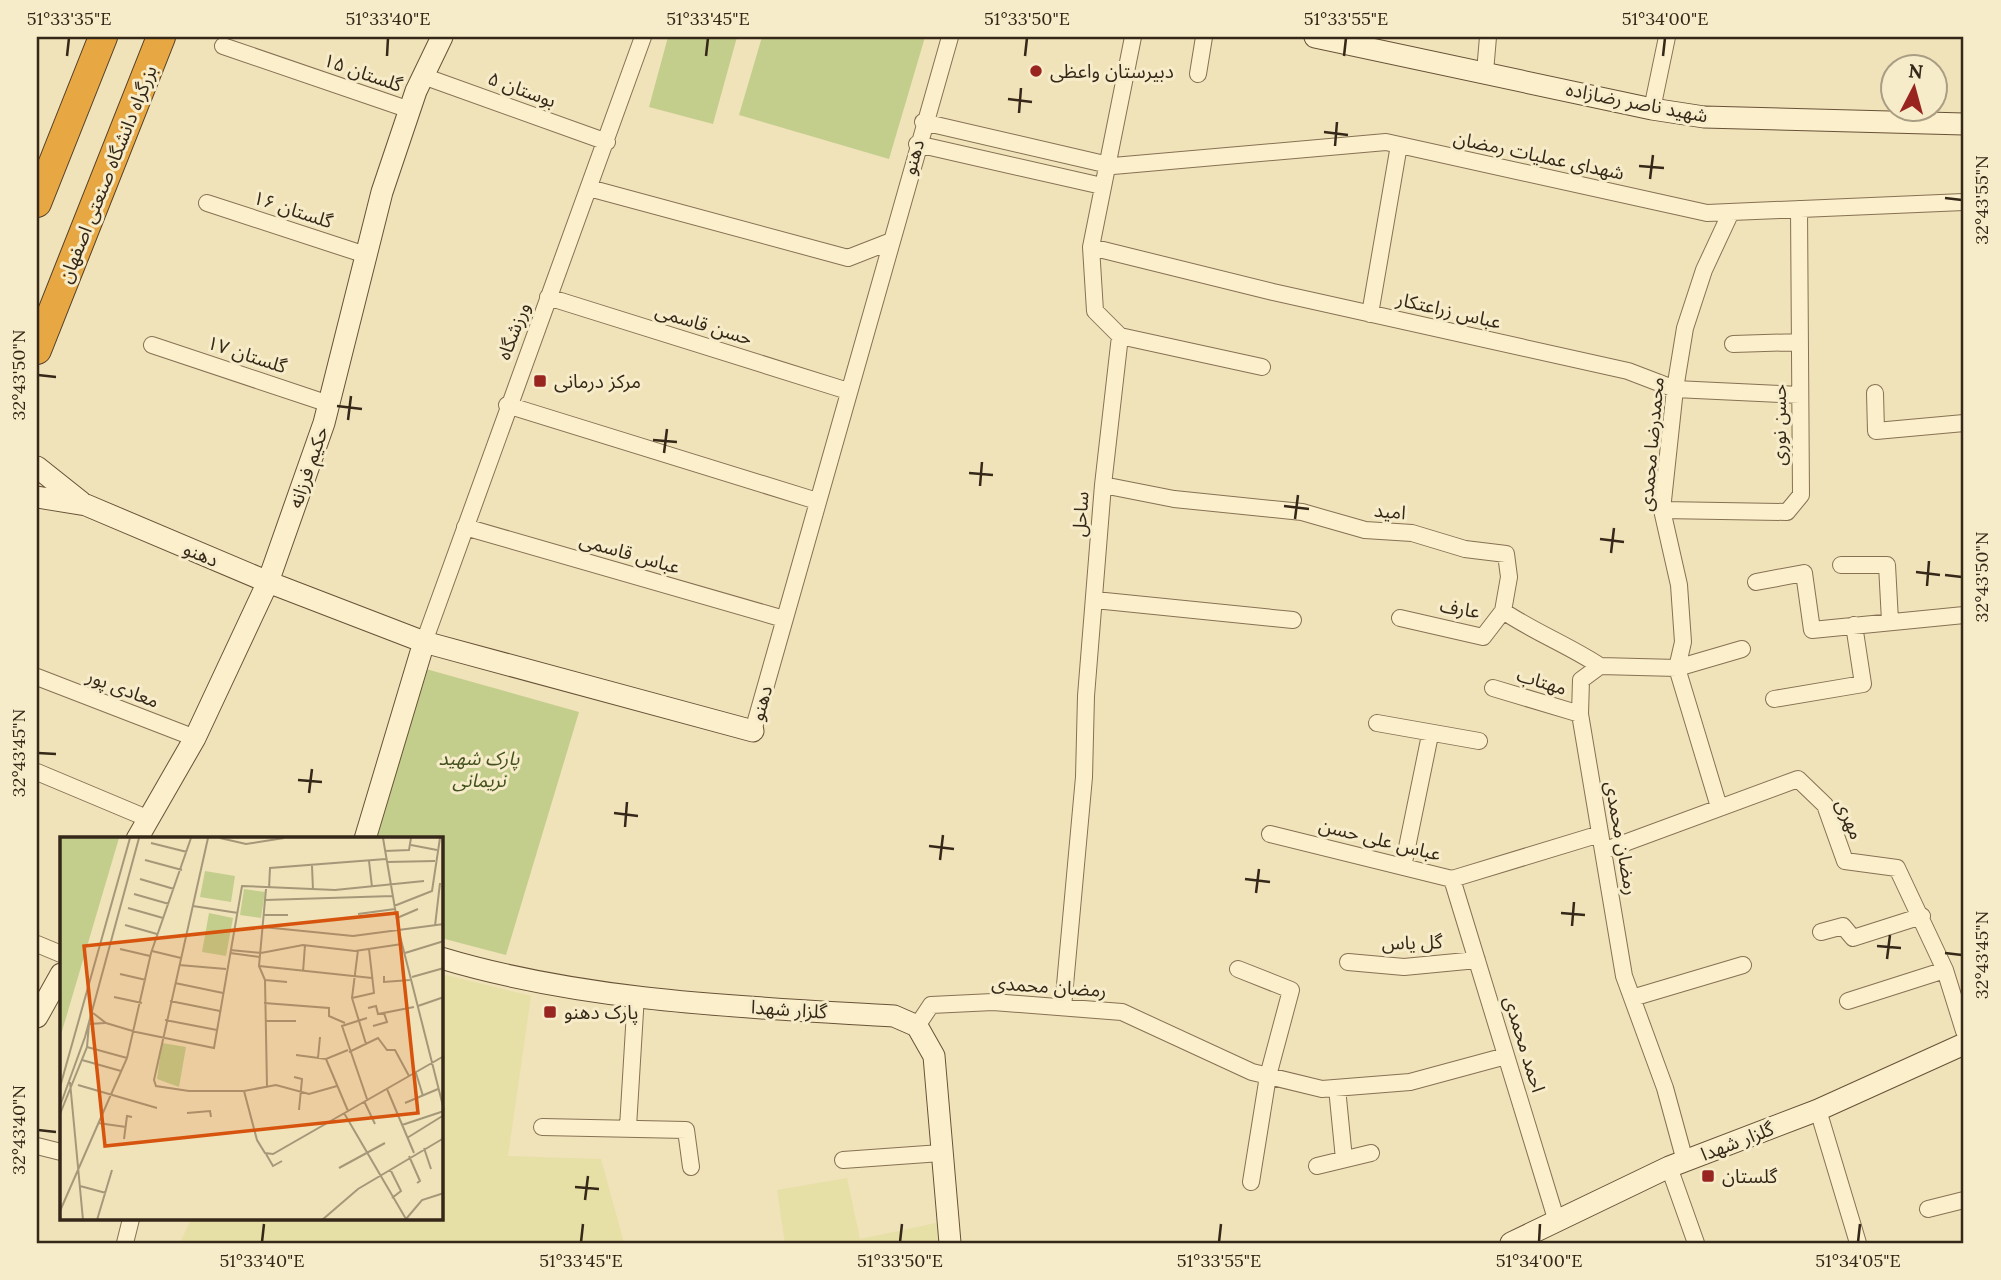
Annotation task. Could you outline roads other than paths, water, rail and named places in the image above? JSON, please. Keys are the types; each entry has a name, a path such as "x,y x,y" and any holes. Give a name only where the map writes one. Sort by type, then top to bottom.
{"highway":[{"path":"37,203 103,37"},
{"name":"بزرگراه دانشگاه صنعتی اصفهان","path":"37,350 161,37"}],"street":[{"name":"حکیم فرزانه","path":"139,837 195,738 268,582 329,404 382,192 423,76 442,37"},
{"name":"ورزشگاه","path":"424,642 643,37"},
{"name":"دهنو","path":"37,497 86,505 268,582 424,642 753,731 923,122 950,37"},
{"path":"1133,37 1091,247 1095,311 1120,336 1262,367"},
{"path":"1198,74 1204,37"},
{"name":"شهید ناصر رضازاده","path":"1315,37 1651,109 1704,117 1964,124"},
{"path":"1485,72 1488,37"},
{"path":"1651,109 1667,37"},
{"name":"گلستان ۱۵","path":"223,46 410,110"},
{"name":"بوستان ۵","path":"423,76 607,142"},
{"name":"شهدای عملیات رمضان","path":"923,122 1106,165 1385,142 1707,213 1964,202"},
{"path":"917,145 1102,186"},
{"path":"1370,314 1399,145"},
{"path":"589,188 848,258 889,242"},
{"name":"گلستان ۱۶","path":"207,203 366,255"},
{"name":"حسن نوری","path":"1662,510 1787,512 1801,495 1799,209"},
{"name":"محمدرضا محمدی","path":"1719,807 1677,668 1684,642 1679,585 1662,510 1675,389 1685,328 1704,270 1731,212"},
{"name":"عباس زراعتکار","path":"1091,247 1370,314 1628,371 1675,389 1800,395"},
{"name":"حسن قاسمی","path":"548,297 848,391"},
{"name":"ساحل","path":"1063,1007 1084,777 1086,696 1102,485 1120,336"},
{"path":"1733,344 1800,342"},
{"name":"گلستان ۱۷","path":"152,345 329,404"},
{"path":"1875,393 1876,431 1964,423"},
{"path":"508,405 817,501"},
{"name":"دهنو","path":"37,467 86,505"},
{"name":"امید","path":"1102,485 1174,499 1302,512 1365,530 1412,533 1465,549 1506,554 1508,577 1503,611"},
{"name":"عباس قاسمی","path":"465,527 784,619"},
{"path":"1841,565 1887,565 1890,621"},
{"path":"1756,582 1804,573 1812,630 1964,615"},
{"path":"1095,600 1293,620"},
{"path":"1503,611 1531,631 1567,644 1600,666 1677,668 1742,649"},
{"name":"عارف","path":"1400,618 1483,636 1503,611"},
{"path":"1774,699 1863,684 1854,625"},
{"path":"366,837 424,642"},
{"name":"رمضان محمدی","path":"1600,666 1581,680 1580,714 1623,976 1665,1088 1677,1164 1696,1243"},
{"name":"معادی پور","path":"37,677 195,738"},
{"name":"مهتاب","path":"1493,688 1580,714"},
{"path":"1377,723 1430,735 1479,741"},
{"path":"1403,867 1430,735"},
{"path":"37,772 149,819"},
{"name":"مهری","path":"1603,851 1798,779 1825,805 1844,860 1897,868 1922,916 1945,970 1964,1031"},
{"name":"عباس علی حسن","path":"1270,834 1452,879 1600,834"},
{"name":"احمد محمدی","path":"1452,879 1557,1222"},
{"path":"1821,932 1843,926 1853,937 1922,916"},
{"path":"37,944 60,954"},
{"name":"گلزار شهدا","path":"443,958 564,987 894,1016 917,1026"},
{"name":"گل یاس","path":"1348,962 1404,967 1477,960"},
{"path":"1633,998 1743,965"},
{"path":"1238,969 1291,990 1268,1076 1251,1182"},
{"path":"1848,1001 1945,970"},
{"path":"37,1017 60,976"},
{"path":"628,1127 636,995"},
{"name":"رمضان محمدی","path":"917,1026 931,1005 993,1002 1122,1012 1252,1072 1322,1089 1410,1082 1506,1056"},
{"path":"917,1026 934,1056 950,1243"},
{"name":"گلزار شهدا","path":"1511,1243 1536,1238 1557,1222 1677,1164 1818,1110 1964,1044"},
{"path":"1338,1087 1344,1159"},
{"path":"1818,1110 1858,1243"},
{"path":"542,1127 686,1130 691,1167"},
{"path":"37,1146 60,1152"},
{"path":"843,1160 941,1153"},
{"path":"1317,1166 1371,1153"},
{"path":"1928,1209 1964,1199"},
{"path":"125,1243 131,1220"}],"place":[{"name":"دبیرستان واعظی","path":"1036,71"},
{"name":"مرکز درمانی","path":"540,381"},
{"name":"پارک دهنو","path":"550,1012"},
{"name":"گلستان","path":"1708,1176"}],"park label":[{"name":"پارک شهید نریمانی","path":"479,769"}]}
